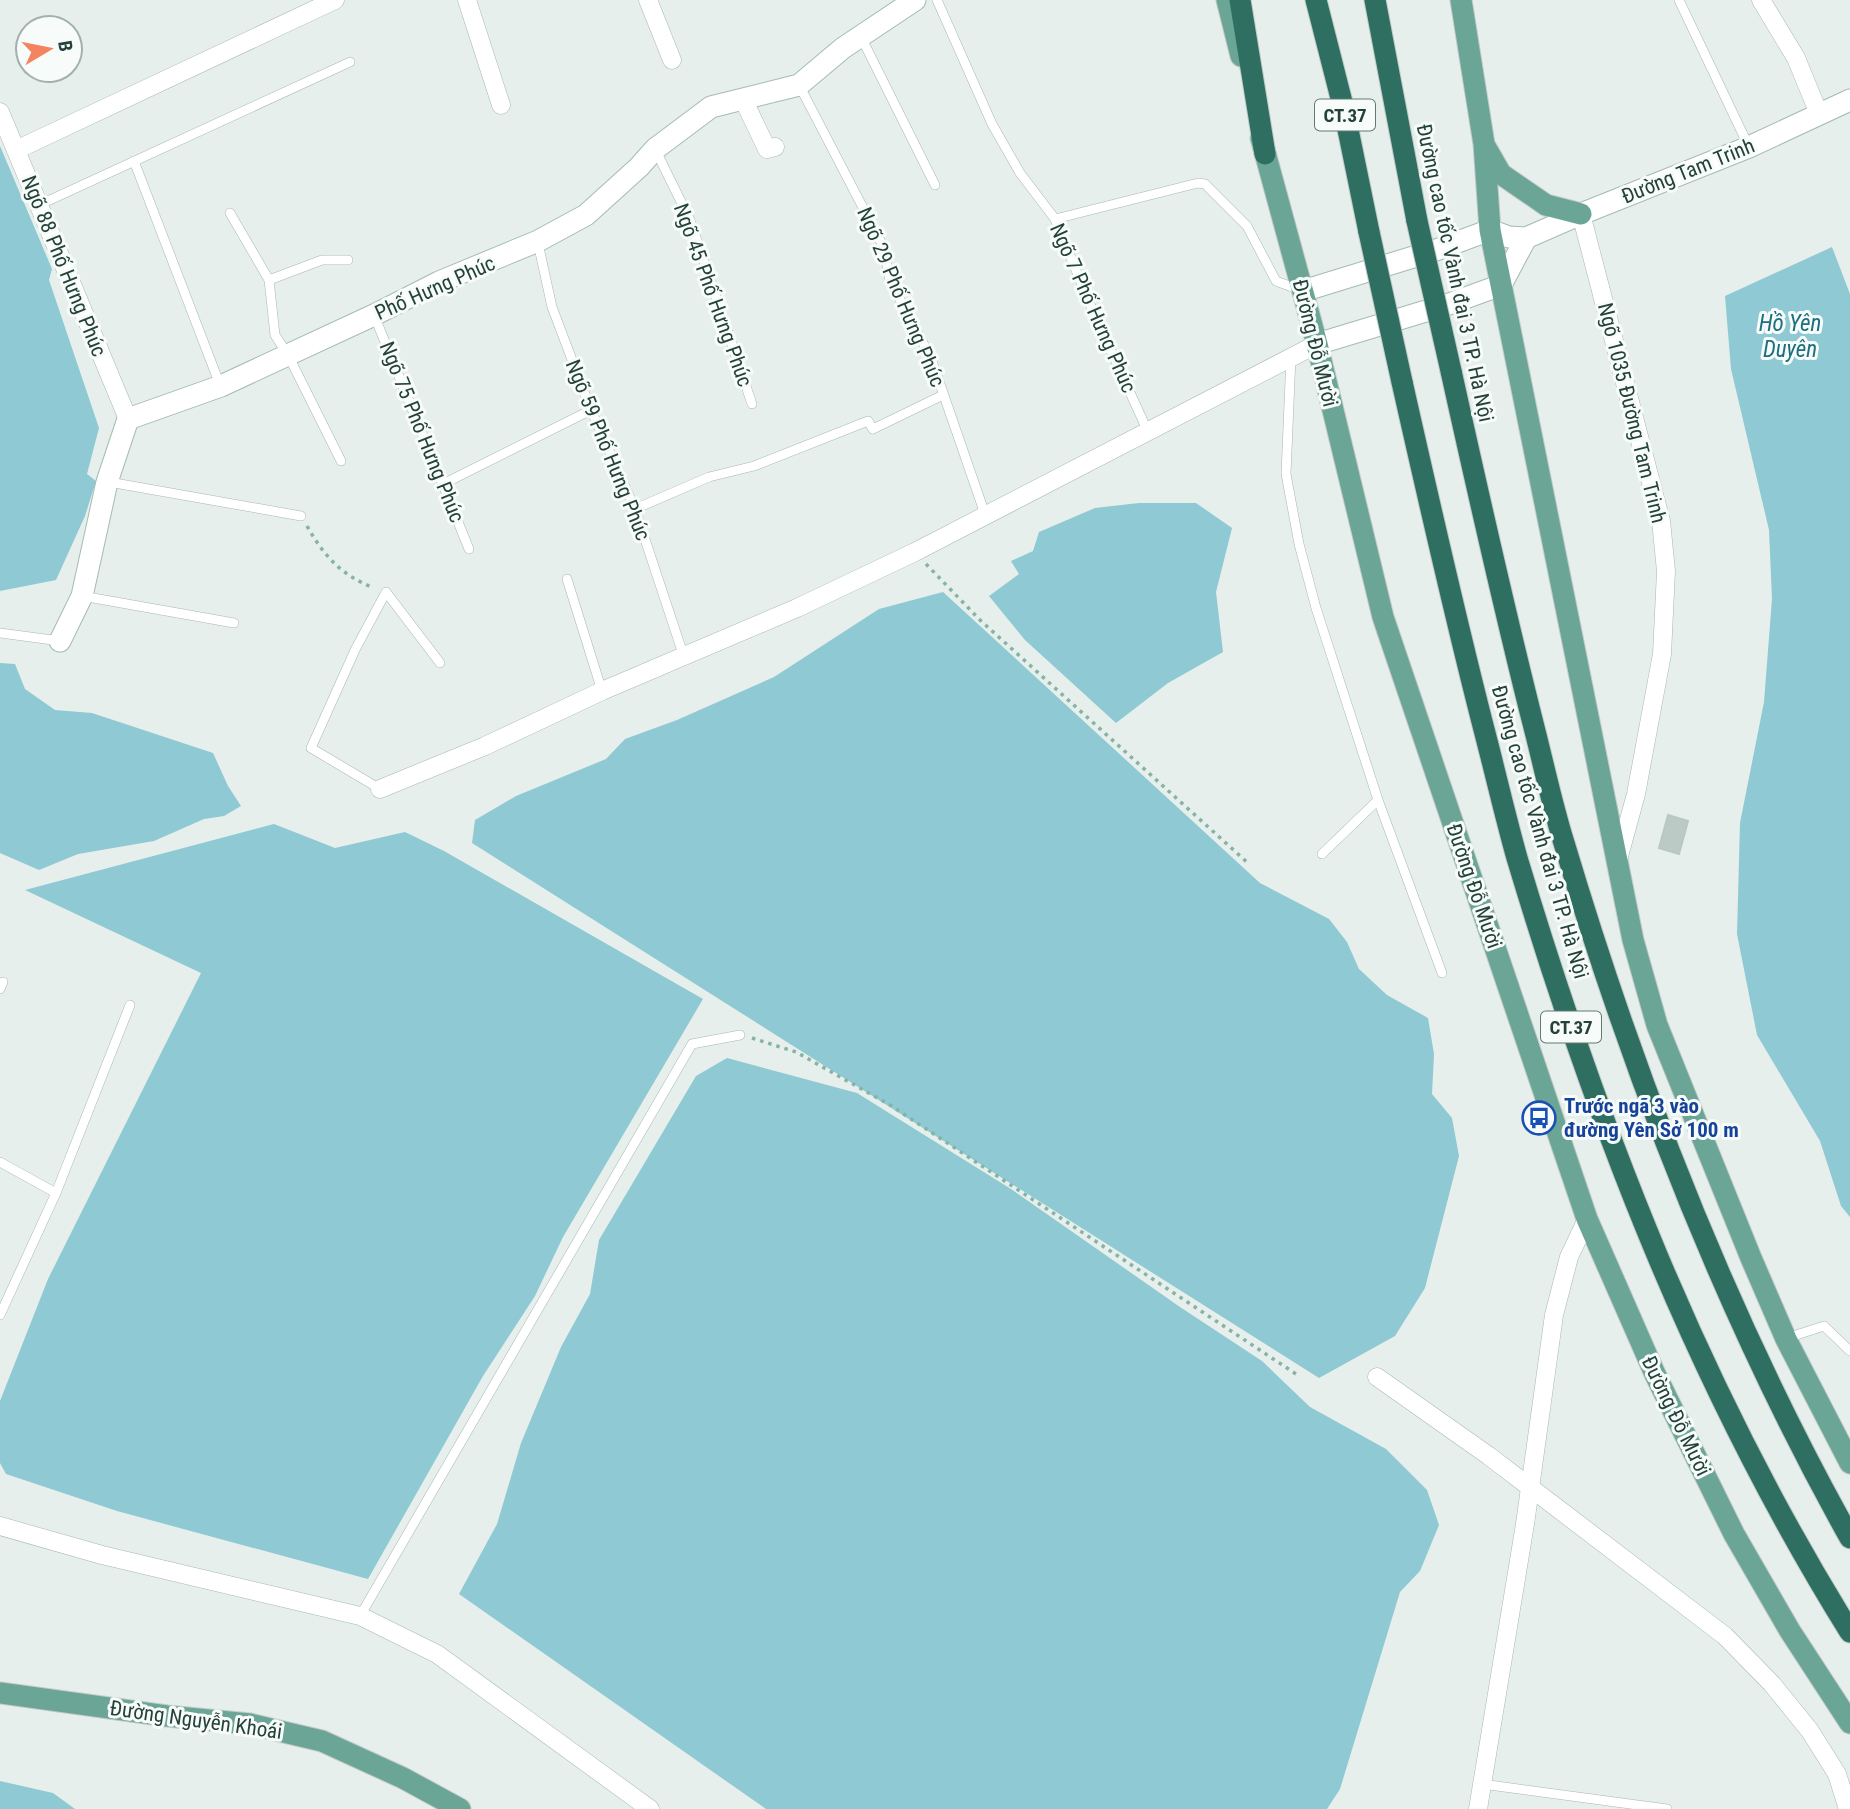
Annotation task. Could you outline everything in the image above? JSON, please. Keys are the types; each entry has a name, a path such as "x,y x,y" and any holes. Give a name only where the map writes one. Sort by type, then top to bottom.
{"highway":[{"path":"1240,0 1265,154"},
{"name":"Đường cao tốc Vành đai 3 TP. Hà Nội","path":"1316,0 1344,110 1368,232 1454,616 1516,855 1579,1050 1615,1153 1660,1266 1712,1380 1772,1500 1850,1632"},
{"name":"Đường cao tốc Vành đai 3 TP. Hà Nội","path":"1375,0 1418,221 1502,604 1563,842 1625,1034 1663,1140 1705,1243 1756,1358 1811,1469 1850,1538"}],"main road":[{"name":"Đường Đỗ Mười","path":"1227,0 1265,154 1317,344 1383,617 1587,1219 1655,1374 1734,1534 1790,1630 1850,1723"},
{"path":"1461,0 1484,144 1490,230 1633,940 1657,1025 1751,1258 1786,1339 1850,1463"},
{"path":"1484,144 1501,174 1546,205 1581,214"},
{"name":"Đường Nguyễn Khoái","path":"0,1693 167,1716 250,1724 322,1741 403,1778 460,1809"}],"street":[{"path":"16,150 334,0"},
{"path":"467,0 501,104"},
{"path":"648,0 672,60"},
{"path":"1761,0 1796,58 1819,114"},
{"name":"Phố Hưng Phúc","path":"128,419 221,386 439,282 538,241 586,215 655,149 711,107 799,85 906,3"},
{"path":"743,99 767,149 775,147"},
{"name":"Đường Tam Trinh","path":"1526,239 1581,214 1749,147 1850,100"},
{"name":"Ngõ 88 Phố Hưng Phúc","path":"0,113 128,419"},
{"name":"Ngõ 1035 Đường Tam Trinh","path":"1581,214 1661,521 1666,571 1662,654 1636,794 1617,862"},
{"path":"380,789 485,746 602,691 797,608 915,552 1317,344 1449,304 1501,285 1526,239 1509,237 1490,230 1436,250 1303,290"},
{"path":"60,641 82,596 107,482 128,419"},
{"path":"1478,1809 1560,1284 1587,1219"},
{"path":"1377,1377 1489,1456 1724,1636 1779,1693 1843,1770 1848,1809"},
{"path":"0,1526 102,1555 360,1616 437,1654 650,1809"}],"lane":[{"name":"Ngõ 7 Phố Hưng Phúc","path":"937,0 992,124 1020,173 1055,219 1092,309 1148,432"},
{"path":"1679,0 1749,147"},
{"path":"860,36 935,185"},
{"path":"39,205 350,62"},
{"name":"Ngõ 29 Phố Hưng Phúc","path":"799,85 884,248 890,281 931,358 986,517"},
{"name":"Ngõ 45 Phố Hưng Phúc","path":"655,149 690,220 752,404"},
{"path":"134,161 221,386"},
{"path":"1055,219 1198,183 1205,184 1247,226 1276,281 1303,290"},
{"path":"230,213 269,281 275,335 288,355 341,461"},
{"name":"Ngõ 59 Phố Hưng Phúc","path":"538,241 552,307 591,410 635,509 684,657"},
{"path":"269,281 322,260 348,260"},
{"name":"Ngõ 75 Phố Hưng Phúc","path":"374,315 470,549"},
{"path":"1291,357 1286,474 1300,544 1316,608 1378,800 1442,973"},
{"path":"635,509 709,477 754,466 868,421 873,429 943,395"},
{"path":"443,484 591,410"},
{"path":"107,482 301,516"},
{"path":"567,579 602,691"},
{"path":"380,789 312,748 355,650 386,593 440,663"},
{"path":"82,596 234,623"},
{"path":"0,633 60,641"},
{"path":"1322,854 1378,800"},
{"path":"0,1315 56,1193 130,1005"},
{"path":"360,1616 692,1044 740,1035"},
{"path":"0,1162 56,1193"},
{"path":"1786,1339 1825,1326 1850,1350"},
{"path":"1482,1784 1667,1809"}],"path":[{"path":"301,516 330,561 363,583 386,593"},
{"path":"915,552 981,620 1249,864"},
{"path":"740,1035 796,1052 890,1105 1296,1374"}],"water":[{"path":"0,146 52,269 49,280 99,428 87,474 96,481 85,516 56,580 0,591"},
{"name":"Hồ Yên Duyên","path":"1832,247 1850,294 1850,1217 1841,1206 1820,1141 1757,1035 1737,934 1740,823 1764,702 1772,599 1769,530 1731,369 1725,296"},
{"path":"1139,503 1196,503 1232,528 1216,592 1223,652 1168,683 1116,723 1025,640 989,596 1019,574 1011,561 1033,551 1039,532 1095,508"},
{"path":"943,592 1260,883 1329,919 1347,942 1359,969 1387,995 1428,1018 1434,1054 1432,1094 1452,1118 1459,1156 1425,1288 1395,1336 1319,1378 472,843 475,820 516,796 606,759 625,739 677,720 774,677 879,609"},
{"path":"0,663 15,664 25,689 55,710 92,713 213,753 228,786 241,806 224,816 204,819 154,841 78,854 39,870 0,853"},
{"path":"274,824 335,848 405,832 444,851 703,999 563,1237 535,1296 483,1376 368,1579 117,1511 6,1474 0,1463 0,1401 48,1279 201,973 25,890"},
{"path":"727,1058 857,1093 1011,1189 1262,1361 1310,1407 1386,1449 1427,1490 1439,1525 1420,1571 1400,1592 1340,1789 1327,1809 766,1809 459,1594 497,1524 521,1443 561,1347 590,1294 599,1240 696,1076"},
{"path":"0,1781 53,1793 75,1809 0,1809"}],"building":[{"path":"1668,815 1688,821 1679,854 1659,848"}],"place":[{"name":"Trước ngã 3 vào đường Yên Sở 100 m","path":"1539,1118"}]}
